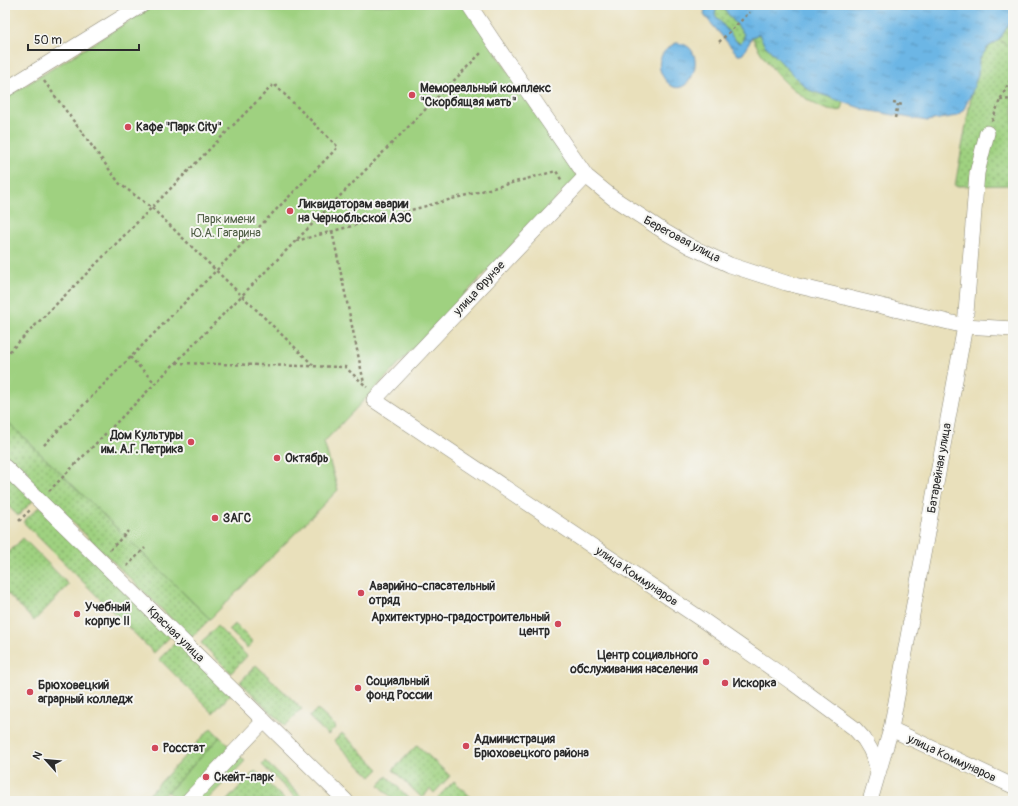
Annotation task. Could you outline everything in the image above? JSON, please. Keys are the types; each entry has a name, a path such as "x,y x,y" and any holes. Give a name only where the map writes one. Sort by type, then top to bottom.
{"street":[{"path":"5,90 142,5"},
{"name":"Береговая улица","path":"469,5 586,176 613,198 665,232 691,247 730,264 786,283 965,326 1013,329"},
{"name":"Батарейная улица","path":"870,801 891,729 965,326 977,173 988,133"},
{"name":"улица Фрунзе","path":"376,398 586,176"},
{"name":"улица Коммунаров","path":"376,398 812,696 859,733 870,749 875,760 878,773"},
{"name":"Красная улица","path":"5,467 346,801"},
{"path":"188,801 264,721"},
{"name":"улица Коммунаров","path":"891,729 1013,786"}],"path":[{"path":"718,42 750,12"},
{"path":"19,522 493,41"},
{"path":"36,70 120,184 152,208 316,367"},
{"path":"988,133 1000,100 1013,75"},
{"path":"5,356 274,84 338,147 42,447"},
{"path":"1000,100 1013,99"},
{"path":"893,103 903,105"},
{"path":"895,118 898,104"},
{"path":"295,241 556,171"},
{"path":"332,232 364,384"},
{"path":"130,357 155,383"},
{"path":"175,363 345,367 364,384 376,398"},
{"path":"100,560 128,532"},
{"path":"117,576 145,548"}],"green space":[{"name":"Парк имени Ю.А. Гагарина","path":"155,5 465,5 577,177 324,442 338,490 210,619 5,419 5,98"},
{"path":"716,9 724,9 744,34 742,42 739,43 736,41 715,15"},
{"path":"1013,23 1013,46 1007,45 999,40 1009,24"},
{"path":"759,34 764,44 809,90 844,102 842,110 827,110 803,97 794,90 770,66 764,57 752,37"},
{"path":"999,40 1007,45 1013,46 1013,185 955,186 972,92 978,74 979,60 988,47"},
{"path":"5,419 210,619 191,638 5,456"},
{"path":"5,472 34,500 18,516 5,503"},
{"path":"40,506 172,635 154,653 23,522"},
{"path":"23,538 69,585 34,621 5,591 5,556"},
{"path":"235,624 253,642 247,648 229,630"},
{"path":"217,626 247,656 231,673 201,643"},
{"path":"177,641 231,694 213,713 159,659"},
{"path":"256,665 302,709 285,726 240,682"},
{"path":"317,709 336,727 328,735 309,717"},
{"path":"211,728 220,737 159,801 143,801"},
{"path":"342,733 379,769 371,777 334,741"},
{"name":"Скейт-парк","path":"220,737 245,761 206,801 176,801 168,792"},
{"path":"417,745 450,776 434,793 430,789 422,798 393,770"},
{"path":"265,761 306,801 299,801 262,765"},
{"path":"255,771 286,801 226,801"},
{"path":"387,776 412,801 395,801 379,785"},
{"path":"454,781 475,801 441,801 438,797"}],"water":[{"path":"707,5 1013,5 1013,23 1009,24 999,40 988,47 979,60 978,74 964,109 957,116 927,121 866,110 809,90 764,44 759,34 752,37 742,55 738,55 704,15","holes":["716,9 724,9 744,34 742,42 739,43 736,41 715,15"]},
{"path":"676,43 687,46 693,53 695,63 694,72 689,81 682,87 675,87 666,81 662,75 659,64 662,55 666,50"}],"place":[{"name":"Мемореальный комплекс \"Cкорбящая мать\"","path":"412,95"},
{"name":"Кафе \"Парк City\"","path":"128,127"},
{"name":"Ликвидаторам аварии на Чернобльской АЭС","path":"290,211"},
{"name":"Дом Культуры им. А.Г. Петрика","path":"191,442"},
{"name":"Октябрь","path":"277,458"},
{"name":"ЗАГС","path":"215,518"},
{"name":"Аварийно-спасательный отряд","path":"361,593"},
{"name":"Учебный корпус II","path":"77,614"},
{"name":"Архитектурно-градостроительный центр","path":"558,624"},
{"name":"Центр социального обслуживания населения","path":"706,662"},
{"name":"Искорка","path":"725,683"},
{"name":"Социальный фонд России","path":"358,688"},
{"name":"Брюховецкий аграрный колледж","path":"30,692"},
{"name":"Администрация Брюховецкого района","path":"466,746"},
{"name":"Росстат","path":"155,748"},
{"name":"Скейт-парк","path":"206,777"}]}
